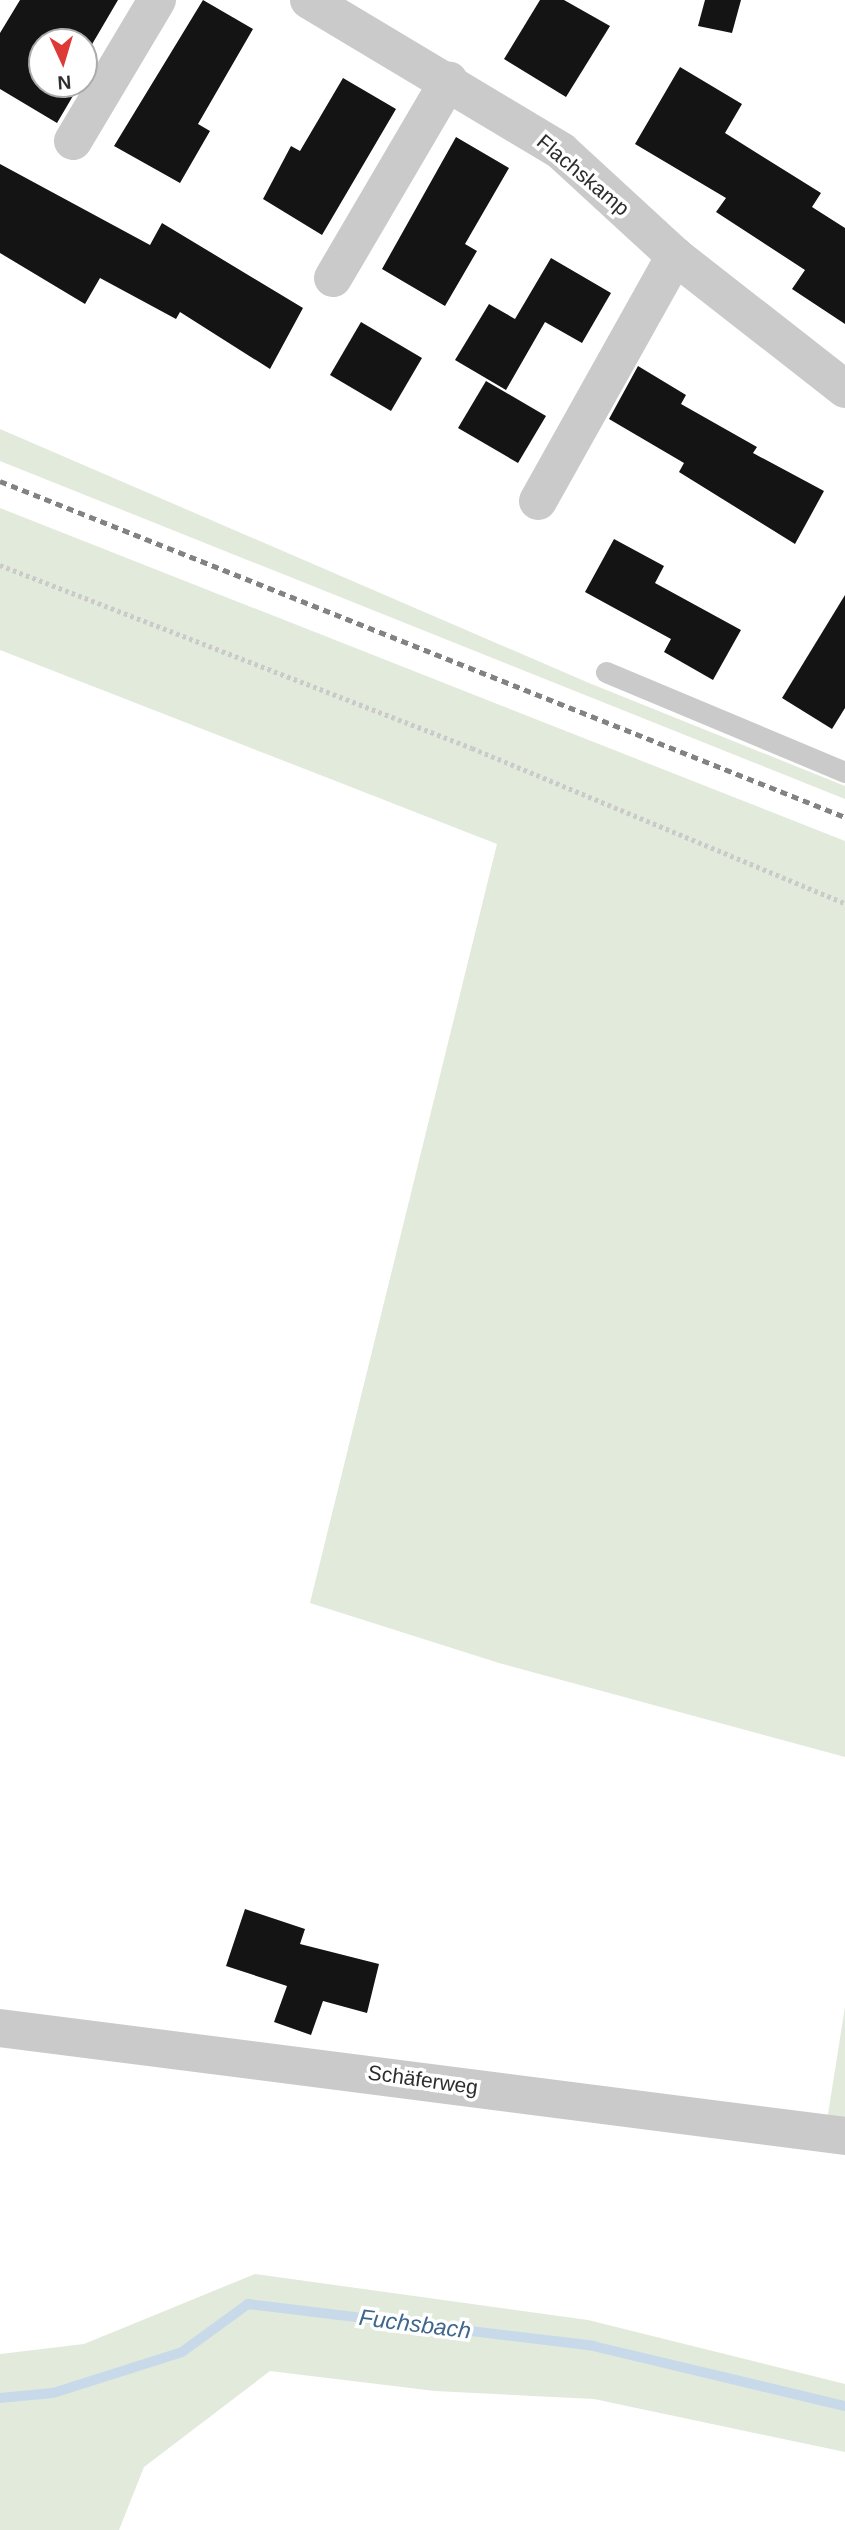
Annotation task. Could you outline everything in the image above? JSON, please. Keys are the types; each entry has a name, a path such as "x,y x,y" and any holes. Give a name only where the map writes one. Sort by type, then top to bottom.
{"street":[{"path":"73,141 157,0"},
{"name":"Flachskamp","path":"309,0 449,80 561,151 675,256 845,389"},
{"path":"333,278 449,80"},
{"path":"538,501 675,256"},
{"name":"Schäferweg","path":"0,2028 845,2136"}],"lane":[{"path":"606,672 845,772"}],"path":[{"path":"0,565 471,748 845,903"}],"green space":[{"path":"0,429 589,683 845,786 845,799 0,461"},
{"path":"0,508 845,841 845,1757 499,1663 310,1603 497,844 0,650"},
{"path":"845,2007 845,2136 825,2133"},
{"path":"255,2274 588,2320 845,2384 845,2452 594,2399 435,2391 270,2371 144,2467 119,2530 0,2530 0,2354 84,2344"}],"building":[{"path":"20,0 118,0 98,34 98,28 28,28 28,98 72,98 57,123 0,89 0,33"},
{"path":"203,0 253,29 198,124 210,131 180,183 114,146"},
{"path":"540,0 564,0 610,26 566,97 504,59"},
{"path":"705,0 741,0 732,33 698,26"},
{"path":"680,67 742,104 725,133 821,193 812,207 845,228 845,324 792,289 805,270 716,212 726,198 635,144"},
{"path":"343,78 396,109 322,235 263,199 291,146 300,151"},
{"path":"456,137 509,168 465,244 477,251 445,306 382,269"},
{"path":"0,164 150,245 162,223 303,308 270,369 180,312 176,319 100,278 85,304 0,253"},
{"path":"551,258 611,293 582,343 545,322 506,390 455,360 489,304 515,319"},
{"path":"361,322 422,358 391,411 330,375"},
{"path":"638,366 686,395 681,404 757,447 753,453 824,491 795,544 679,472 684,463 609,419"},
{"path":"486,381 546,416 518,463 458,428"},
{"path":"614,539 664,566 655,583 741,630 713,680 664,652 671,639 585,592"},
{"path":"845,595 845,708 832,729 782,698"},
{"path":"245,1909 305,1929 300,1944 379,1964 367,2013 323,2001 311,2035 274,2022 287,1986 226,1966"}],"waterway":[{"name":"Fuchsbach","path":"0,2398 53,2393 182,2352 248,2304 593,2346 845,2406"}],"railway":[{"path":"0,481 845,817"}]}
